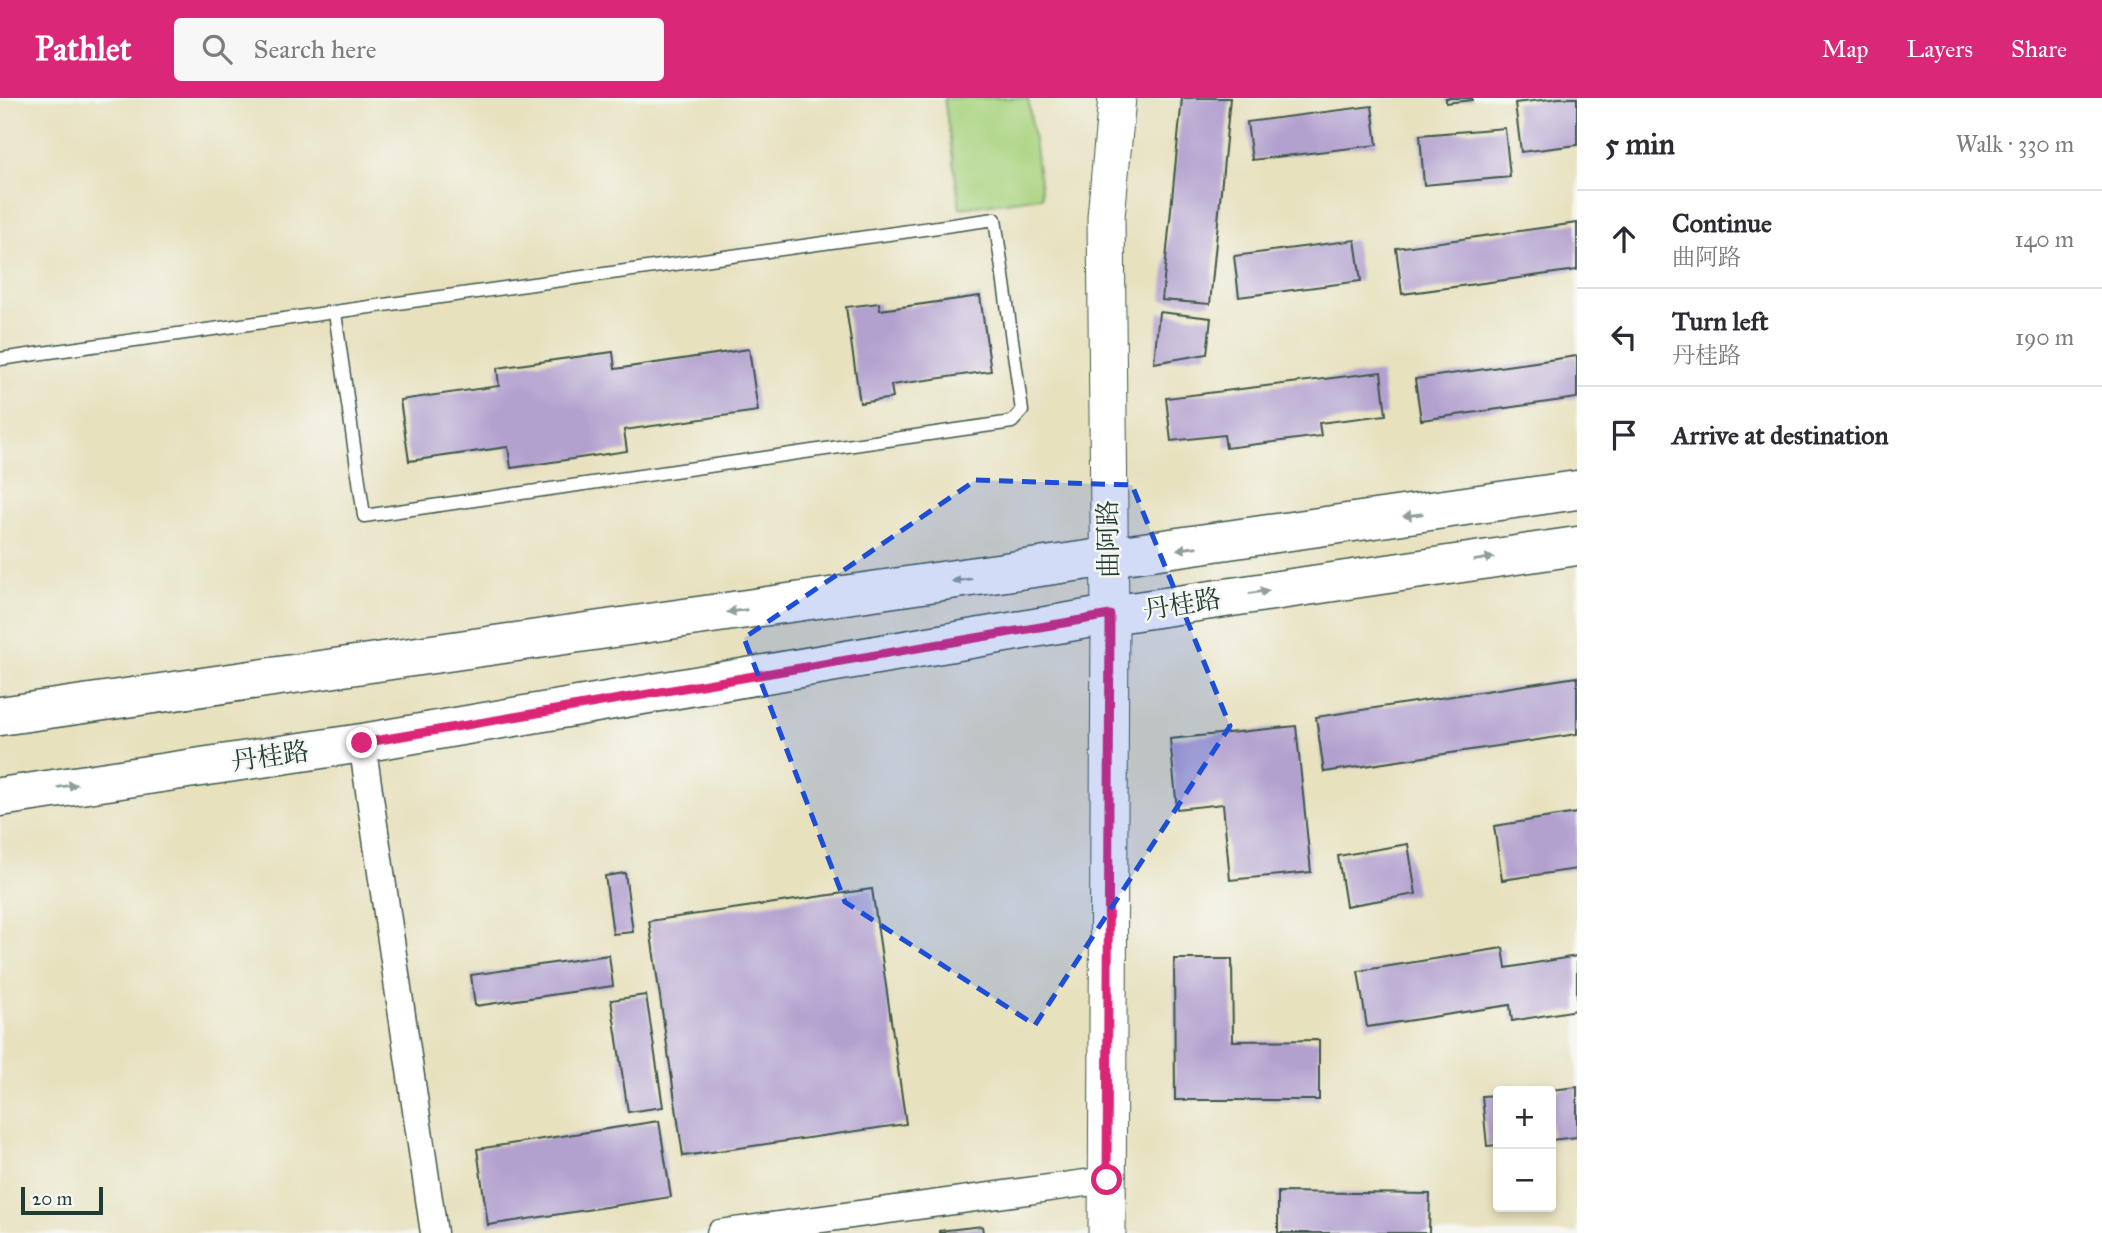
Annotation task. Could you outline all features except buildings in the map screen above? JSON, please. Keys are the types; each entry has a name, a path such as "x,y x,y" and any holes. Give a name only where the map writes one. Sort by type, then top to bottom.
{"main road":[{"name":"丹桂路","path":"0,716 1577,490"},
{"name":"丹桂路","path":"0,797 362,743 1110,615 1577,546"}],"street":[{"name":"曲阿路","path":"1107,1233 1110,615 1106,217 1116,98"},
{"path":"362,743 434,1233"},
{"path":"720,1233 1107,1180"}],"lane":[{"path":"0,359 995,219 1022,411 1012,422 364,516 335,313"}],"highlighted area":[{"path":"976,480 1132,485 1230,726 1035,1025 845,902 744,638"}],"green space":[{"path":"944,98 1028,98 1042,197 960,208"}],"route":[{"path":"362,743 1110,615 1107,1180"}]}
